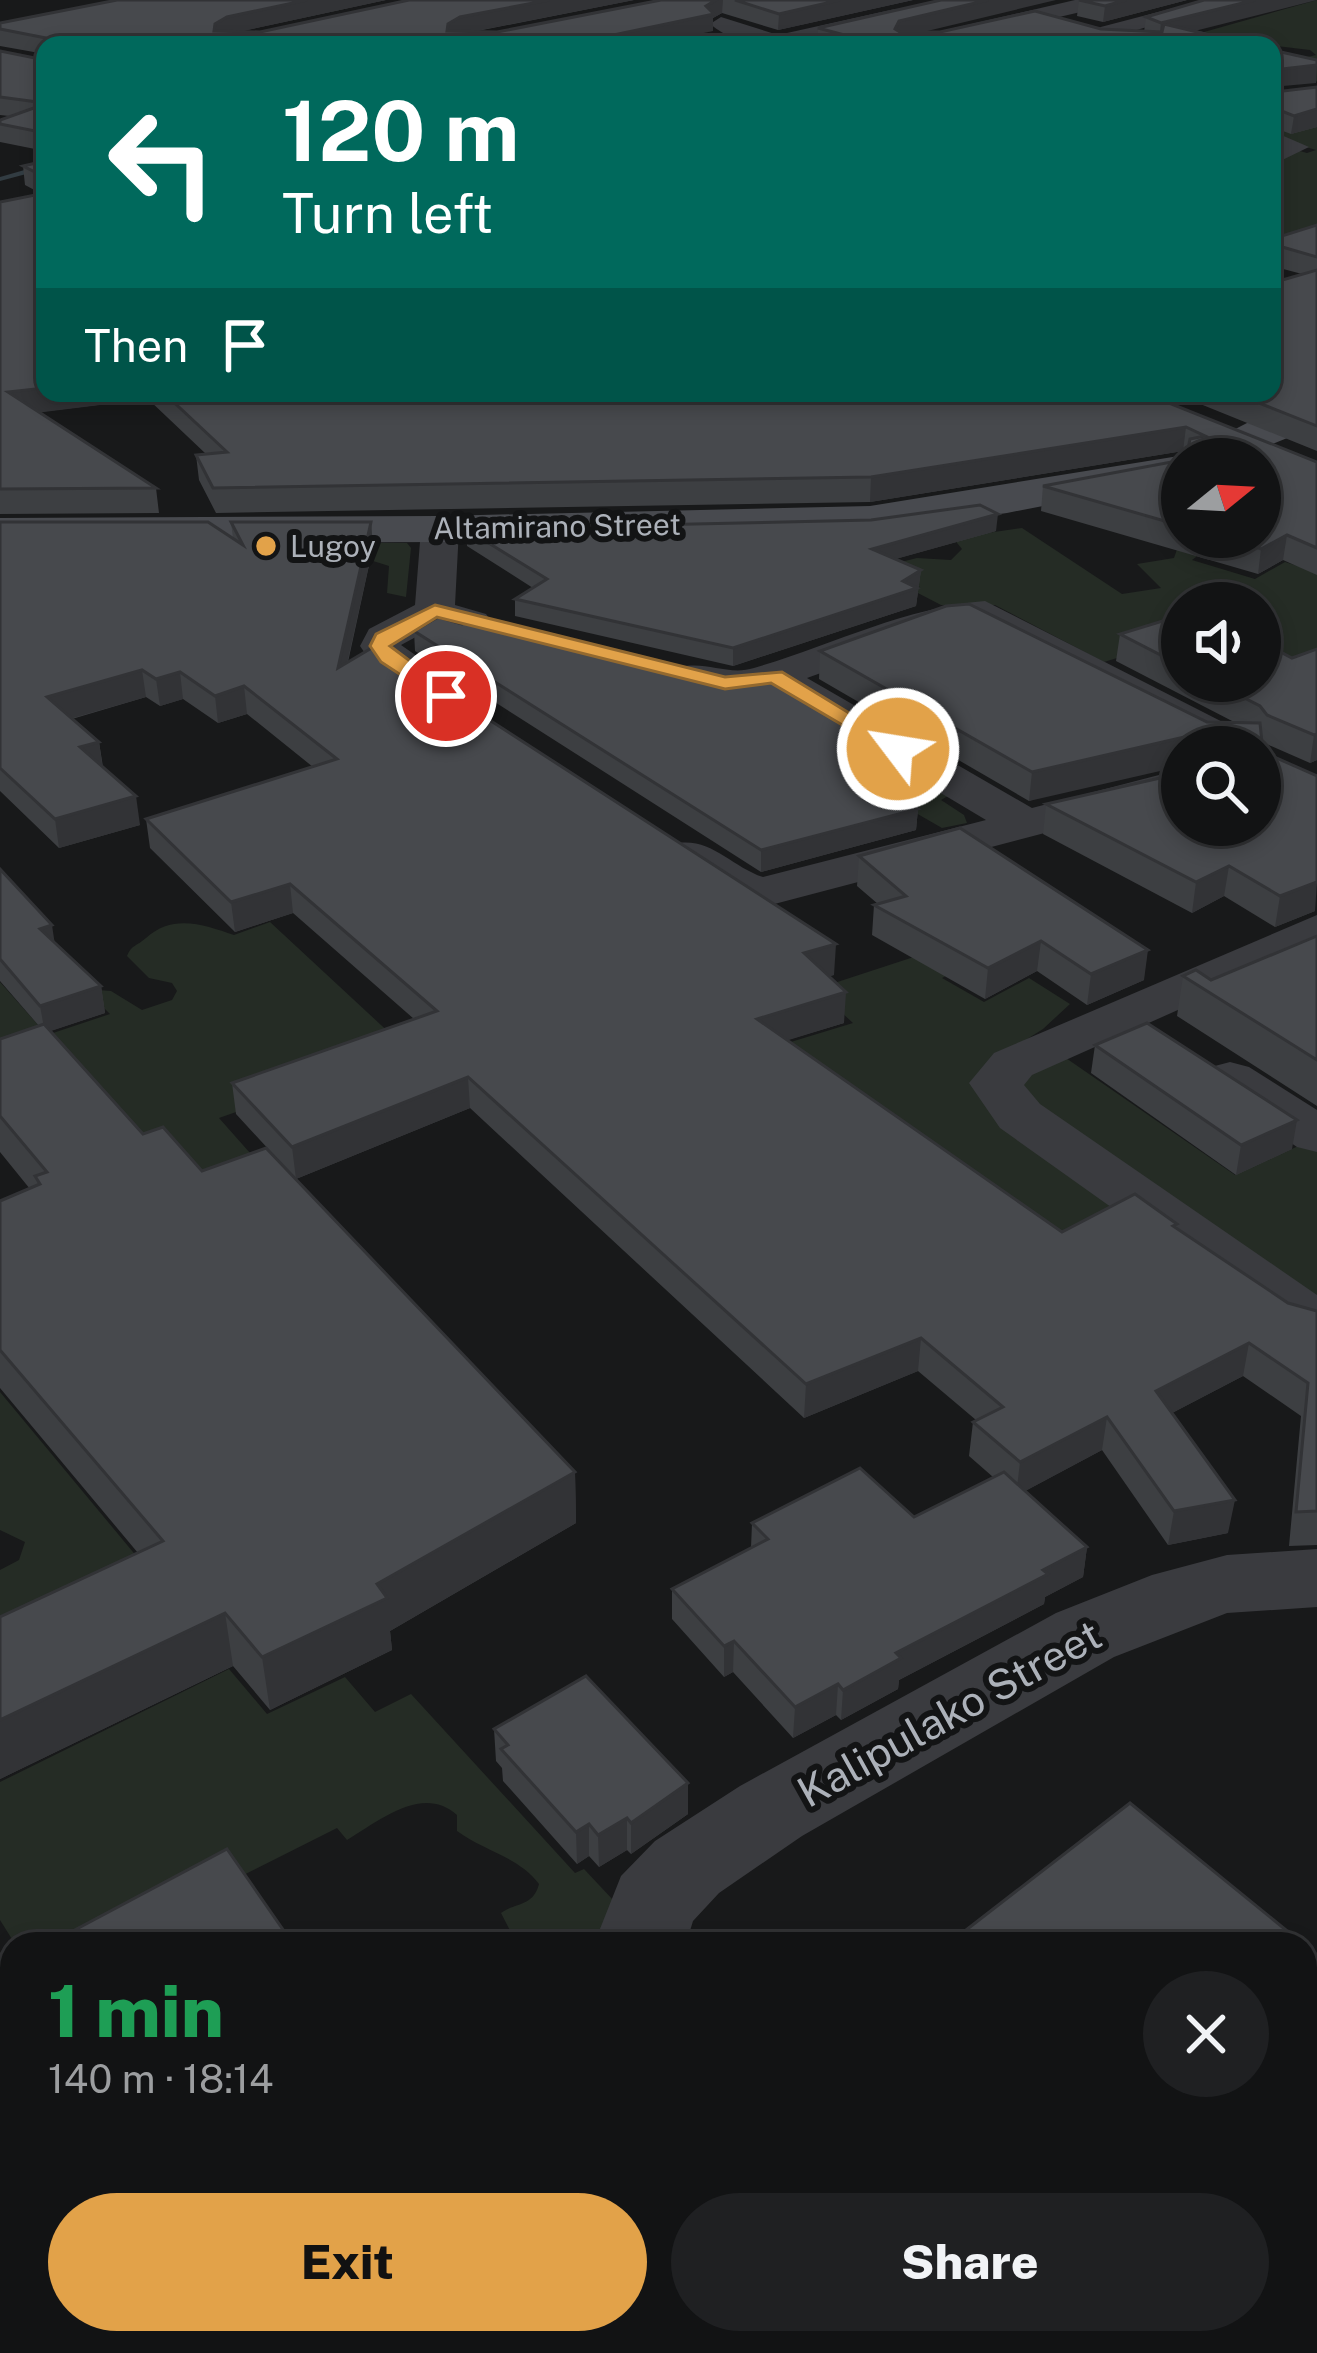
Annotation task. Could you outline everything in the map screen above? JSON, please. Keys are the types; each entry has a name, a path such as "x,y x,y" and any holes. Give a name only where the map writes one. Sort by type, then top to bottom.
{"main road":[{"name":"Altamirano Street","path":"1250,438 1317,413"},
{"path":"1188,418 1238,438"},
{"path":"1281,456 1301,464"},
{"name":"Altamirano Street","path":"0,531 440,529 870,519 1161,470"}],"street":[{"path":"950,36 1103,0"},
{"path":"1097,36 1240,1"},
{"path":"810,36 911,13 852,4"},
{"path":"988,6 1114,36"},
{"path":"773,14 831,30"},
{"path":"721,24 758,36"},
{"path":"1281,142 1296,147 1281,153"},
{"path":"435,611 440,529"},
{"path":"487,723 381,650 383,638 435,611 511,632"},
{"path":"664,669 733,684 775,676 937,617 985,614 1198,726"},
{"path":"775,676 1021,821"},
{"path":"651,829 745,890 758,892 1161,788"},
{"path":"1315,933 1126,1011 1013,1064 999,1076 1000,1094 1020,1116 1317,1324"},
{"path":"1126,1011 1317,1135"},
{"name":"Kalipulako Street","path":"644,1932 653,1903 687,1867 770,1810 1054,1652 1181,1596 1227,1584 1317,1578"}],"shaded area":[{"path":"1317,0 1317,82 1299,59 1316,55 1281,47 1281,36 1190,36"},
{"path":"1317,98 1317,241 1281,252 1281,146 1307,153 1316,150 1281,140 1281,102"},
{"path":"1022,528 1122,594 1161,588 1161,644 1104,662 995,605 941,605 914,591 920,587 877,568 917,558 951,560 962,549 953,538"},
{"path":"316,543 407,543 411,548 406,597 387,593 389,566"},
{"path":"1195,558 1255,579 1285,562 1317,572 1317,685 1281,674 1281,582 1161,582 1161,588 1137,564"},
{"path":"906,771 948,796 941,800 964,815 967,823 942,828 862,782"},
{"path":"270,922 409,1051 219,1118 280,1187 213,1213 0,1074 0,982 47,1035 110,1014 85,989 111,991 142,1010 172,1000 177,991 172,983 149,978 127,956 156,930 189,923 234,935"},
{"path":"992,951 942,978 984,1002 1029,978 1070,1004 1043,1029 989,1063 1146,1216 1059,1261 761,1051 853,1023 816,989 929,952"},
{"path":"1063,1056 1235,1175 1307,1142 1317,1149 1317,1311 1025,1103 1018,1080"},
{"path":"0,1392 167,1593 0,1673 0,1570 19,1560 25,1542 0,1530"},
{"path":"229,1669 267,1714 345,1677 375,1712 411,1694 575,1873 584,1869 614,1901 609,1932 511,1932 501,1913 528,1900 539,1884 522,1867 457,1831 457,1815 430,1803 402,1808 347,1840 337,1828 130,1932 8,1932 0,1920 0,1782"}],"building":[{"path":"117,0 307,0 227,17 215,24 214,31 260,32 409,0 549,0 460,17 448,24 447,31 497,32 661,0 716,0 706,6 714,14 608,36 36,36 0,29 0,23"},
{"path":"735,0 840,0 779,14"},
{"path":"941,0 988,0 899,21 895,29 940,32 1035,11 1101,29 1162,32 1164,24 1214,36 848,36 818,28"},
{"path":"1079,0 1126,0 1105,6"},
{"path":"1204,0 1255,0 1161,23 1146,17"},
{"path":"0,51 36,58 36,102 0,97"},
{"path":"1281,52 1317,60 1317,65 1281,69"},
{"path":"1317,87 1317,109 1294,116 1281,111 1281,91"},
{"path":"36,107 36,131 0,124 0,120"},
{"path":"36,195 36,389 8,392 156,488 0,489 0,202"},
{"path":"1317,225 1317,257 1281,247 1281,236"},
{"path":"1317,270 1317,426 1257,402 1281,402 1281,280"},
{"path":"174,402 1167,402 1257,438 1195,438 1205,436 1186,427 871,477 213,488 196,455 227,452"},
{"path":"1281,448 1317,462 1317,548 1287,535 1281,538"},
{"path":"1161,464 1161,520 1043,486"},
{"path":"980,505 998,514 872,549 921,570 903,581 917,588 733,648 515,599 547,579 466,529 871,520"},
{"path":"0,522 208,522 243,545 231,522 371,522 338,668 375,646 836,944 804,953 846,992 757,1019 1062,1232 1135,1194 1177,1224 1173,1226 1288,1303 1317,1311 1317,1511 1296,1512 1308,1383 1249,1343 1156,1391 1235,1500 1174,1511 1107,1417 1020,1462 973,1422 1003,1407 921,1338 806,1384 468,1077 292,1147 232,1083 437,1011 290,884 231,902 146,819 337,759 244,686 215,696 180,672 156,679 142,670 47,697 99,742 80,747 136,796 55,819 0,768"},
{"path":"969,604 1207,722 1260,726 1161,726 1161,742 1032,772 820,651 946,606"},
{"path":"438,617 462,624 472,620 732,681 768,675 923,766 903,799 918,809 761,850 414,631"},
{"path":"1161,621 1161,655 1120,634"},
{"path":"1317,649 1317,734 1267,715 1252,702 1281,702 1281,652 1292,658"},
{"path":"1281,760 1317,776 1317,882 1280,896 1229,866 1196,882 1046,804 1161,778 1161,846 1281,846"},
{"path":"960,828 1148,950 1091,974 1041,941 988,968 874,905 906,896 859,856"},
{"path":"0,869 52,925 40,929 101,986 40,1006 0,959"},
{"path":"1317,936 1317,1060 1183,976 1196,970 1211,980"},
{"path":"1147,1023 1297,1120 1241,1145 1095,1045"},
{"path":"44,1024 143,1134 163,1127 202,1171 266,1148 575,1472 377,1584 387,1598 262,1657 225,1613 0,1720 0,1617 163,1541 0,1350 0,1201 40,1184 35,1176 47,1172 0,1116 0,1039"},
{"path":"860,1468 914,1517 1004,1472 1087,1547 1043,1570 1048,1574 896,1653 901,1658 843,1690 838,1684 795,1707 734,1641 724,1646 672,1589 768,1539 752,1523"},
{"path":"586,1676 688,1783 631,1823 627,1818 598,1835 589,1824 576,1832 501,1749 508,1745 494,1729"},
{"path":"1130,1803 1288,1932 963,1932"},
{"path":"227,1849 285,1932 71,1932"}],"waterway":[{"path":"0,179 36,169"}],"place":[{"name":"Lugoy","path":"266,546"}],"route":[{"path":"446,696 388,658 380,646 383,638 435,611 725,683 775,676 898,749"}]}
